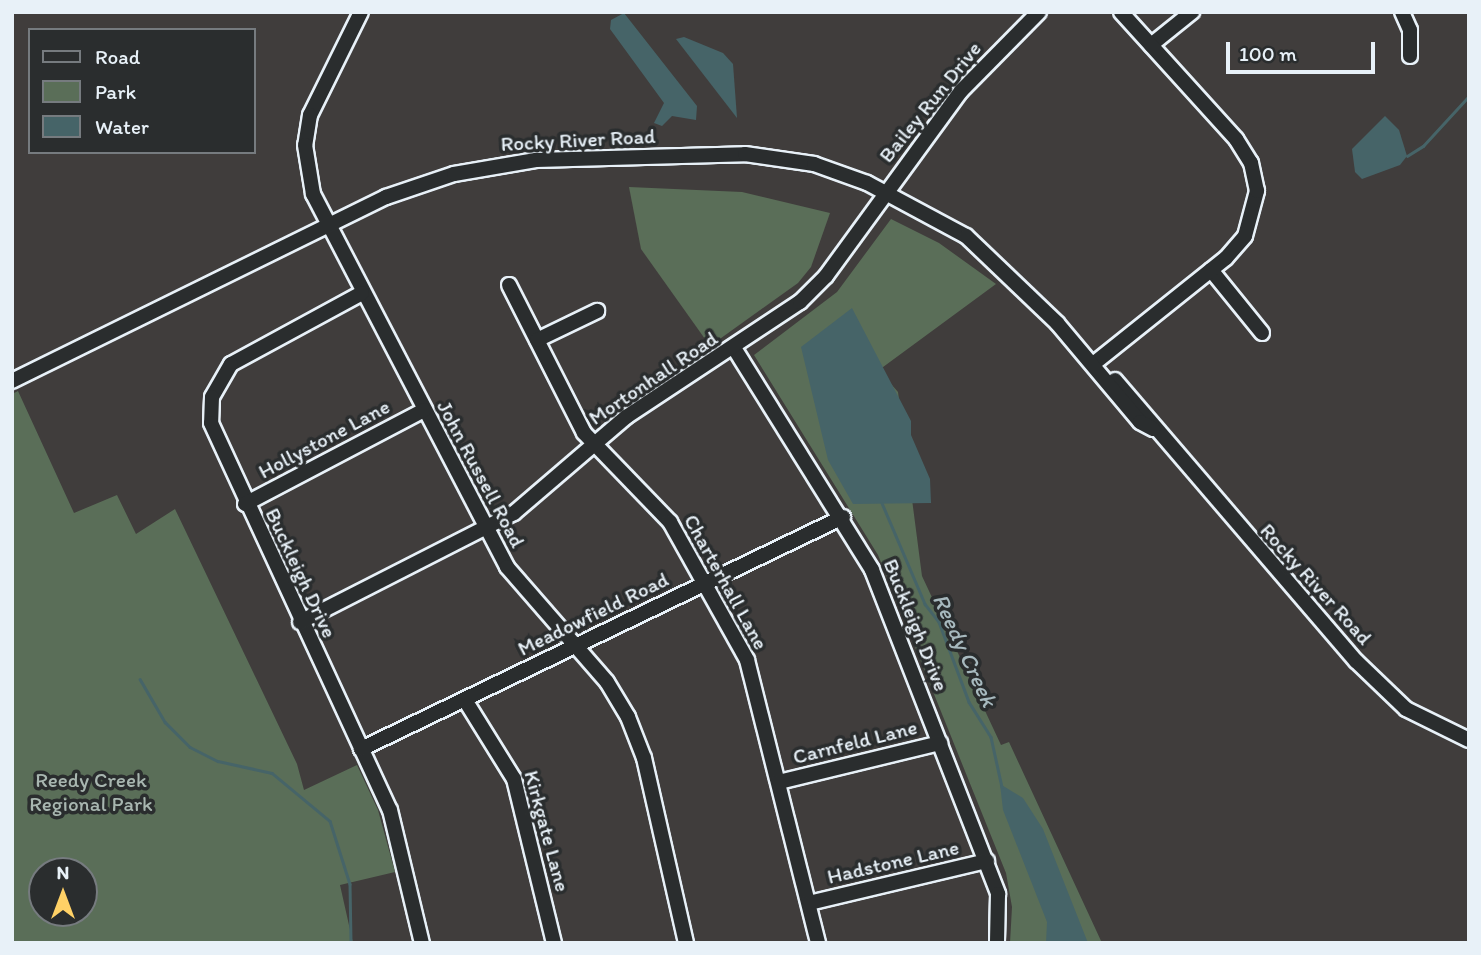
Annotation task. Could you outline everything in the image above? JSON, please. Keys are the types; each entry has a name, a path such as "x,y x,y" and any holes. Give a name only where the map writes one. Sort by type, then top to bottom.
{"street":[{"name":"John Russell Road","path":"361,12 321,85 308,129 313,194 327,226 486,527 521,586 607,682 628,717 643,758 686,943"},
{"name":"Bailey Run Drive","path":"887,191 961,91 1039,12"},
{"path":"1097,361 1211,270 1245,236 1255,210 1251,163 1121,12"},
{"path":"1151,45 1192,12"},
{"path":"1402,12 1410,30 1410,56"},
{"name":"Rocky River Road","path":"12,381 327,226 454,174 536,160 746,154 814,164 887,191 966,236 1097,361 1149,416 1153,429"},
{"name":"Mortonhall Road","path":"300,622 486,527 534,498 593,444 800,302 826,276 887,191"},
{"path":"1211,270 1262,334"},
{"name":"Charterhall Lane","path":"509,285 593,444 670,522 755,681 818,943"},
{"name":"Buckleigh Drive","path":"362,293 240,356 216,384 211,410 214,440 390,810 422,943"},
{"path":"537,340 597,310"},
{"name":"Rocky River Road","path":"1057,323 1140,422 1153,429 1386,691 1429,723 1469,740"},
{"name":"Buckleigh Drive","path":"734,348 843,517 872,570 998,894 997,943"},
{"name":"Hollystone Lane","path":"245,504 424,410"},
{"name":"Meadowfield Road","path":"361,749 843,517"},
{"name":"Kirkgate Lane","path":"465,700 509,766 554,943"},
{"name":"Carnfeld Lane","path":"779,782 940,743"},
{"name":"Hadstone Lane","path":"809,903 986,861"}],"green space":[{"path":"629,187 742,192 830,213 811,267 798,283 710,346 641,249"},
{"path":"891,219 939,243 996,284 879,370 898,392 922,576 1001,745 1009,742 1102,943 1010,943 1012,907 1006,873 878,555 754,355 837,292"},
{"name":"Reedy Creek Regional Park","path":"18,391 74,513 117,495 136,534 175,509 297,764 304,790 357,765 378,810 395,872 340,885 353,943 12,943 12,394"}],"water":[{"path":"624,13 697,106 696,120 672,116 662,126 654,123 664,103 610,29 611,20"},
{"path":"684,37 723,53 733,64 737,118 676,39"},
{"path":"1385,116 1399,130 1407,156 1400,165 1362,179 1355,172 1352,149"},
{"path":"852,308 911,421 911,435 930,479 931,503 853,504 828,460 801,347"},
{"path":"1000,784 1023,798 1043,829 1088,943 1046,943 1047,922 1003,810"}],"waterway":[{"path":"1407,156 1423,146 1469,96"},
{"name":"Reedy Creek","path":"882,503 925,604 939,622 969,702 991,737 1002,787"},
{"path":"140,679 165,722 190,747 218,761 272,773 330,821 350,884 351,943"}]}
